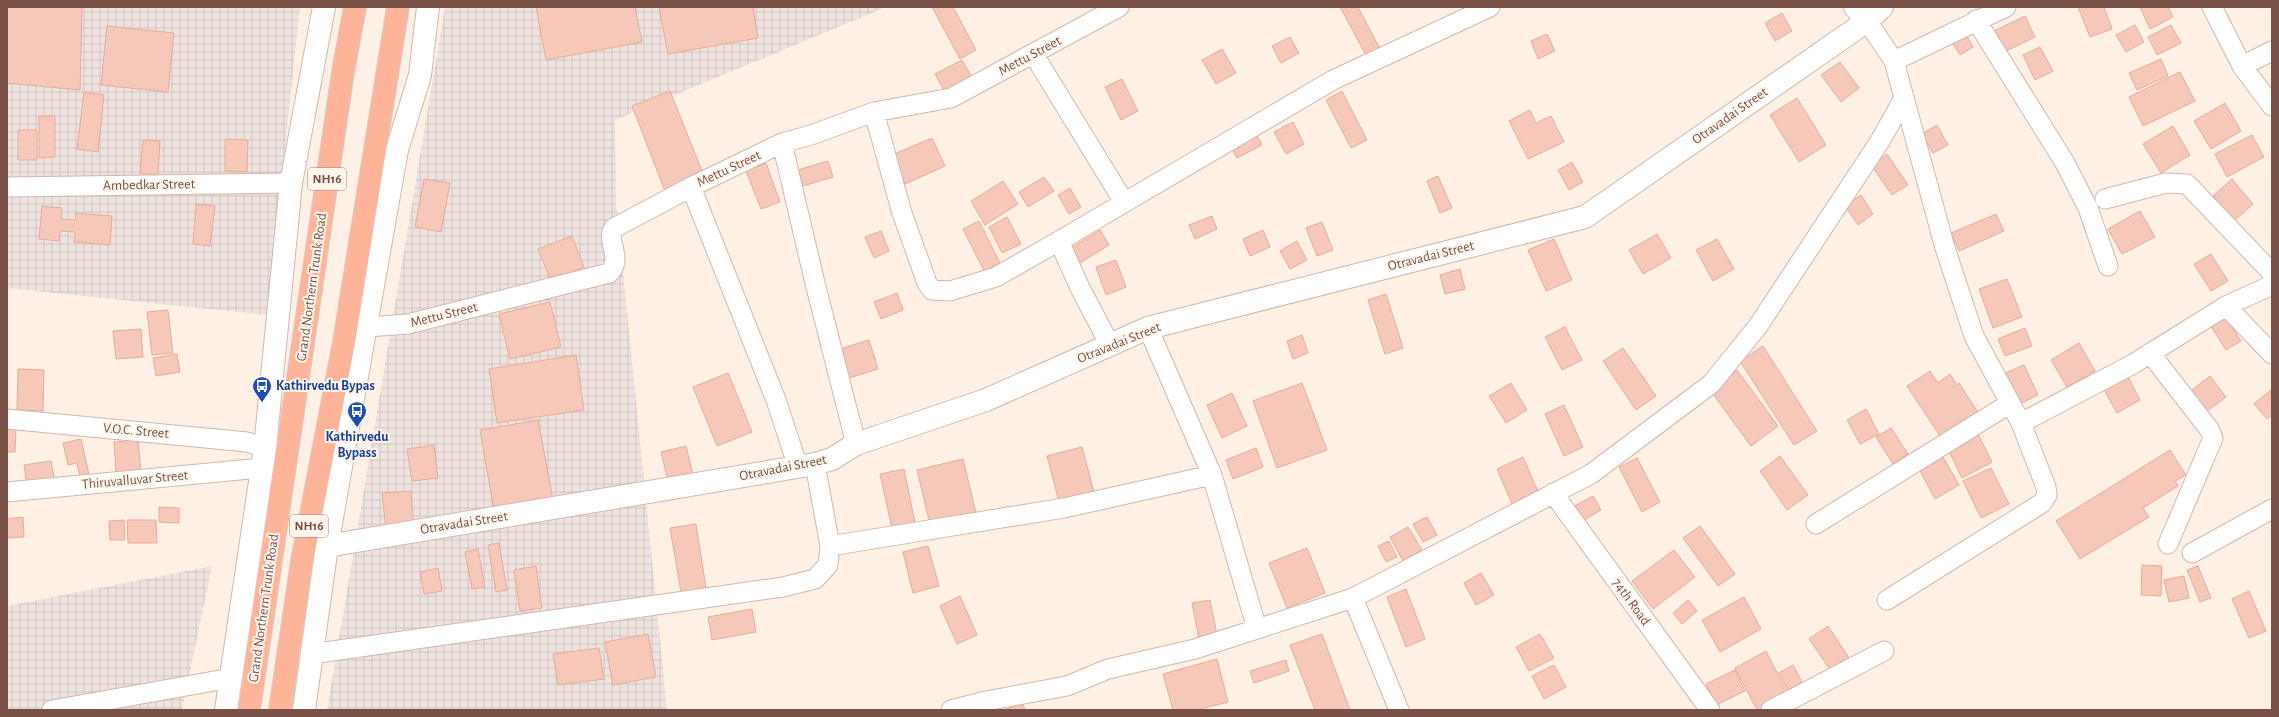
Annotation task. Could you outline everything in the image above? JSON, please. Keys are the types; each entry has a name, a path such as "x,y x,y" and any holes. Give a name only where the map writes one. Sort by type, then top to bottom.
{"highway":[{"name":"Grand Northern Trunk Road","path":"249,710 343,72 355,7"},
{"name":"NH16","path":"280,710 302,561 344,342 398,7"}],"street":[{"path":"226,709 263,458 291,183 324,7"},
{"path":"304,710 327,546 367,327 397,150 420,74 428,7"},
{"name":"Mettu Street","path":"367,327 408,324 609,273 616,263 612,234 614,228 690,187 782,143 811,135 874,112 951,98 1034,55 1119,7"},
{"path":"874,112 902,213 927,284 932,290 950,291 996,277 1333,80 1490,7"},
{"path":"1894,61 1976,20 2006,7"},
{"path":"2212,7 2242,66 2272,106"},
{"path":"1868,12 1894,61 1903,100 1945,248 1974,336 2020,423 2046,487 2047,495 2042,503 1887,600"},
{"name":"Otravadai Street","path":"327,546 807,466 832,459 856,444 986,400 1148,328 1585,217 1868,12"},
{"path":"1976,20 2065,163 2088,208 2108,266"},
{"path":"2242,66 2272,51"},
{"path":"1034,55 1124,202"},
{"path":"951,710 986,701 1067,686 1108,669 1195,649 1353,598 1591,474 1711,384 1762,320 1880,141 1903,100"},
{"path":"782,143 815,283 856,444"},
{"name":"Ambedkar Street","path":"7,187 291,183"},
{"path":"2105,199 2166,183 2187,184 2272,273"},
{"path":"311,654 783,587 815,579 828,566 830,546 807,466 776,400 690,187"},
{"path":"1059,241 1080,288 1110,345"},
{"path":"2020,423 2150,353 2226,306 2272,285"},
{"path":"2226,306 2272,354"},
{"path":"1148,328 1212,475 1257,629"},
{"path":"2150,353 2210,429 2213,438 2168,544"},
{"path":"1816,524 2009,404"},
{"name":"V.O.C. Street","path":"7,419 247,442 263,458"},
{"name":"Thiruvalluvar Street","path":"7,492 263,458"},
{"path":"830,546 1064,508 1212,475"},
{"name":"74th Road","path":"1553,493 1710,710"},
{"path":"2192,553 2272,509"},
{"path":"1353,598 1399,710"},
{"path":"1771,710 1884,652"},
{"path":"52,710 231,678"}],"shaded area":[{"path":"7,7 300,7 267,315 7,288"},
{"path":"445,7 886,7 615,120 616,202 667,710 327,710"},
{"path":"212,566 182,710 7,710 7,606"}],"building":[{"path":"7,7 82,7 80,90 7,83"},
{"path":"536,7 635,7 642,42 546,60"},
{"path":"659,7 753,7 758,38 668,54"},
{"path":"932,7 953,7 976,50 960,59"},
{"path":"1340,7 1358,7 1380,49 1367,57"},
{"path":"2078,7 2104,7 2112,29 2090,37"},
{"path":"2140,7 2168,7 2173,17 2150,29"},
{"path":"1782,13 1792,31 1775,41 1765,23"},
{"path":"2025,16 2035,37 2004,52 1994,31"},
{"path":"2135,25 2144,42 2126,52 2116,35"},
{"path":"2171,25 2181,43 2157,55 2148,37"},
{"path":"107,26 174,33 168,92 101,85"},
{"path":"1964,31 1973,47 1960,55 1950,39"},
{"path":"1547,34 1555,51 1538,59 1531,41"},
{"path":"1290,37 1299,53 1281,63 1272,46"},
{"path":"2040,47 2053,71 2035,80 2023,55"},
{"path":"1222,49 1236,73 1216,84 1202,60"},
{"path":"2161,59 2168,76 2137,90 2129,73"},
{"path":"962,60 973,79 946,94 935,74"},
{"path":"1840,62 1859,88 1841,102 1821,75"},
{"path":"2180,72 2195,101 2143,126 2129,97"},
{"path":"1122,79 1138,111 1121,120 1105,87"},
{"path":"670,91 704,176 665,191 632,106"},
{"path":"1342,91 1367,140 1351,148 1326,100"},
{"path":"84,92 104,95 98,152 77,149"},
{"path":"1797,98 1826,145 1799,162 1770,115"},
{"path":"2225,103 2241,131 2211,149 2194,121"},
{"path":"1530,110 1536,123 1551,116 1564,142 1528,159 1509,121"},
{"path":"39,116 55,116 55,157 39,158"},
{"path":"1293,122 1304,144 1286,154 1274,132"},
{"path":"1937,125 1948,145 1933,153 1922,134"},
{"path":"2173,126 2190,155 2161,173 2143,144"},
{"path":"18,130 37,130 37,160 18,160"},
{"path":"1255,132 1262,145 1237,158 1230,145"},
{"path":"2252,135 2264,157 2227,177 2215,154"},
{"path":"932,138 945,166 905,184 892,155"},
{"path":"225,139 248,140 247,172 225,171"},
{"path":"143,140 160,141 158,175 140,173"},
{"path":"1887,154 1908,185 1892,195 1871,165"},
{"path":"828,161 833,177 803,186 798,170"},
{"path":"1572,162 1583,182 1569,190 1558,170"},
{"path":"766,163 780,202 761,209 746,171"},
{"path":"1438,176 1452,208 1440,213 1427,181"},
{"path":"1044,177 1054,191 1028,207 1019,192"},
{"path":"424,179 450,183 441,232 415,227"},
{"path":"2232,179 2253,204 2234,221 2213,196"},
{"path":"1003,181 1018,204 985,225 971,201"},
{"path":"1070,188 1081,207 1069,214 1058,195"},
{"path":"1861,195 1873,214 1858,225 1845,206"},
{"path":"196,204 215,206 210,246 193,244"},
{"path":"42,206 62,208 61,219 75,220 76,213 112,216 110,245 74,242 75,232 60,231 59,241 39,239"},
{"path":"2140,211 2155,237 2122,254 2108,229"},
{"path":"1996,214 2004,231 1959,251 1951,233"},
{"path":"1212,216 1217,229 1195,239 1189,225"},
{"path":"1007,217 1021,244 1002,253 989,227"},
{"path":"979,221 1000,263 984,271 963,229"},
{"path":"1322,222 1333,250 1317,256 1306,228"},
{"path":"1100,230 1109,245 1080,263 1071,248"},
{"path":"1263,230 1270,247 1250,256 1243,239"},
{"path":"881,231 889,251 874,258 865,237"},
{"path":"1657,234 1671,258 1643,274 1629,250"},
{"path":"572,236 584,267 551,280 538,249"},
{"path":"1554,239 1572,280 1546,291 1528,250"},
{"path":"1717,239 1734,269 1713,281 1696,250"},
{"path":"1297,241 1307,260 1290,269 1280,251"},
{"path":"2211,254 2228,281 2211,291 2194,264"},
{"path":"1116,260 1126,287 1106,295 1096,267"},
{"path":"1460,269 1465,289 1445,294 1440,275"},
{"path":"2007,279 2022,317 1993,328 1979,289"},
{"path":"897,293 903,310 881,319 874,302"},
{"path":"1386,294 1403,348 1385,354 1368,300"},
{"path":"550,302 561,347 510,359 499,314"},
{"path":"168,310 173,353 152,355 147,312"},
{"path":"2225,316 2241,341 2226,350 2210,325"},
{"path":"1565,327 1582,360 1562,370 1545,337"},
{"path":"2025,328 2032,346 2005,356 1998,339"},
{"path":"141,329 143,357 116,359 113,331"},
{"path":"1302,335 1308,353 1293,359 1287,341"},
{"path":"869,340 878,369 849,378 840,349"},
{"path":"2079,343 2095,371 2067,387 2051,360"},
{"path":"1763,346 1817,431 1794,445 1740,361"},
{"path":"1623,348 1656,396 1636,410 1603,361"},
{"path":"177,354 180,372 156,376 153,358"},
{"path":"576,355 584,410 497,423 489,369"},
{"path":"2024,365 2038,395 2017,405 2003,374"},
{"path":"18,369 44,370 43,411 17,410"},
{"path":"1737,370 1778,426 1751,446 1710,390"},
{"path":"1930,371 1938,383 1950,374 1957,385 1959,383 1979,414 1942,439 1907,386"},
{"path":"728,373 752,432 717,446 693,387"},
{"path":"2127,375 2140,400 2117,413 2103,388"},
{"path":"2210,376 2226,397 2203,414 2187,394"},
{"path":"1302,383 1327,450 1277,468 1253,401"},
{"path":"1511,383 1527,410 1506,423 1489,396"},
{"path":"2271,390 2272,415 2267,419 2254,404"},
{"path":"1232,393 1247,426 1222,438 1207,405"},
{"path":"1564,405 1583,447 1564,456 1545,414"},
{"path":"1866,409 1879,434 1860,444 1847,420"},
{"path":"538,420 554,505 495,516 480,430"},
{"path":"1891,428 1908,454 1893,464 1876,437"},
{"path":"7,429 16,429 15,452 7,452"},
{"path":"1977,432 1992,462 1962,478 1947,447"},
{"path":"81,439 89,475 80,477 77,463 68,465 63,443"},
{"path":"138,440 141,472 116,474 114,442"},
{"path":"434,445 438,478 412,481 407,449"},
{"path":"686,446 694,479 669,485 661,452"},
{"path":"1082,447 1095,496 1060,505 1047,456"},
{"path":"1256,448 1263,467 1233,479 1226,460"},
{"path":"2170,450 2186,475 2175,481 2178,486 2143,508 2149,517 2080,559 2056,521"},
{"path":"1940,452 1959,485 1935,499 1917,465"},
{"path":"1780,456 1808,495 1787,510 1760,471"},
{"path":"1523,457 1539,494 1513,506 1497,469"},
{"path":"1637,458 1660,502 1642,512 1619,467"},
{"path":"963,459 976,513 930,524 917,470"},
{"path":"51,461 55,482 27,486 24,465"},
{"path":"1991,468 2009,504 1981,518 1963,481"},
{"path":"904,469 915,523 892,528 880,474"},
{"path":"411,491 414,528 386,530 382,493"},
{"path":"1593,496 1601,510 1581,522 1573,507"},
{"path":"159,507 179,508 179,523 159,522"},
{"path":"23,517 24,537 7,538 7,519"},
{"path":"1427,517 1437,535 1423,542 1413,524"},
{"path":"124,520 125,540 110,540 109,521"},
{"path":"127,520 156,520 157,543 128,543"},
{"path":"696,524 707,594 682,598 670,528"},
{"path":"1700,526 1735,574 1718,586 1683,538"},
{"path":"1408,527 1422,550 1403,561 1390,537"},
{"path":"1389,541 1397,557 1386,562 1378,546"},
{"path":"499,543 507,590 496,592 488,545"},
{"path":"928,546 939,586 913,593 903,552"},
{"path":"1307,548 1325,593 1287,608 1269,563"},
{"path":"478,549 485,587 472,589 465,552"},
{"path":"1674,550 1695,577 1653,609 1632,581"},
{"path":"2142,565 2162,566 2161,596 2141,595"},
{"path":"536,566 542,608 520,611 514,570"},
{"path":"2198,566 2211,598 2200,602 2187,570"},
{"path":"438,568 442,591 424,594 420,572"},
{"path":"1481,573 1494,595 1476,605 1464,583"},
{"path":"2184,576 2189,598 2169,602 2164,580"},
{"path":"1406,589 1425,639 1406,647 1387,597"},
{"path":"2249,591 2266,631 2249,638 2232,599"},
{"path":"960,596 977,635 957,644 940,606"},
{"path":"1744,597 1761,629 1720,652 1702,620"},
{"path":"1210,600 1217,635 1199,639 1192,603"},
{"path":"1688,600 1697,611 1682,624 1673,613"},
{"path":"752,609 756,632 712,640 708,617"},
{"path":"1828,626 1849,658 1831,671 1809,639"},
{"path":"648,634 656,677 613,685 605,642"},
{"path":"1322,634 1350,710 1315,710 1290,645"},
{"path":"1540,634 1554,658 1529,671 1516,647"},
{"path":"599,648 604,679 558,685 553,654"},
{"path":"1766,651 1789,696 1761,710 1757,710 1735,668"},
{"path":"1217,659 1228,702 1197,710 1173,710 1163,674"},
{"path":"1286,660 1289,671 1254,683 1250,671"},
{"path":"1554,665 1566,687 1544,699 1532,676"},
{"path":"1793,665 1802,682 1788,690 1779,673"},
{"path":"1735,670 1745,691 1716,705 1706,684"},
{"path":"1023,704 1025,710 1003,710"}],"place":[{"name":"Kathirvedu Bypas","path":"262,403"},
{"name":"Kathirvedu Bypass","path":"357,428"}]}
